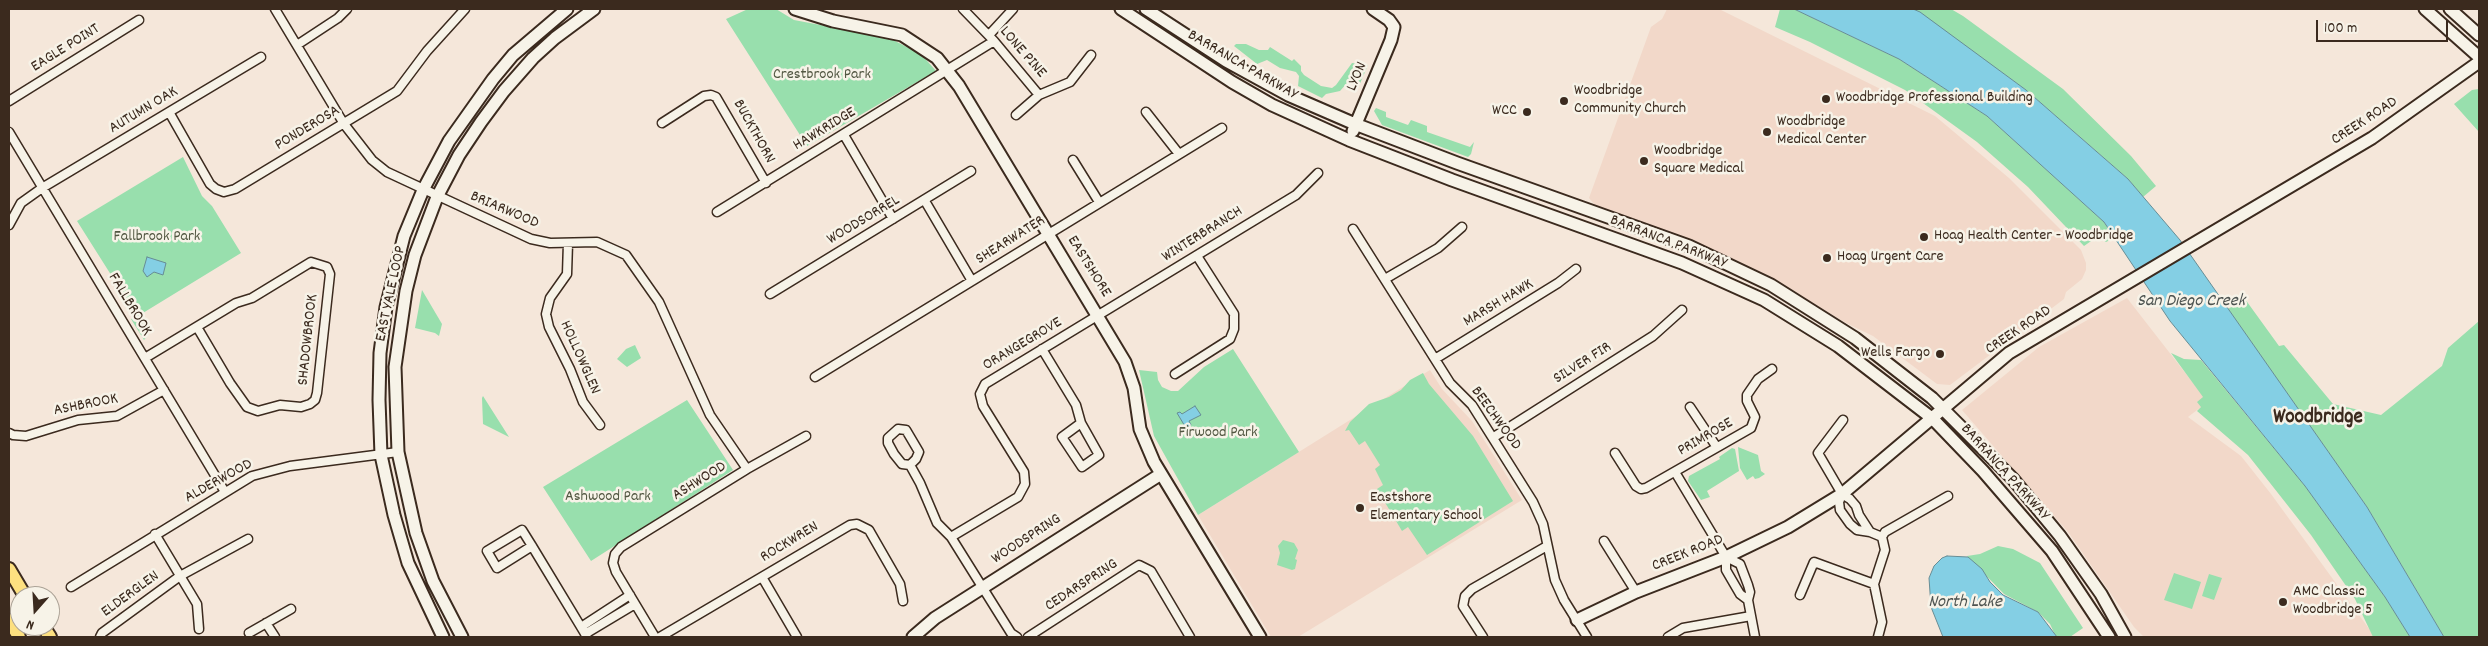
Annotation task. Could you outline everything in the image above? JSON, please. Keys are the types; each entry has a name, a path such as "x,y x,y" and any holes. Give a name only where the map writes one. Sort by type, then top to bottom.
{"main road":[{"name":"EAST YALE LOOP","path":"443,637 408,562 394,516 381,455 378,400 380,353 386,307 404,236 423,190 449,141 493,79 538,32 567,9"},
{"name":"EAST YALE LOOP","path":"462,637 433,581 416,533 398,452 395,367 399,328 415,255 438,197 459,155 504,91 554,38 594,9"},
{"name":"EASTSHORE","path":"795,9 833,21 902,35 937,58 959,86 1125,362 1132,377 1140,429 1161,474 1260,637"},
{"name":"BARRANCA PARKWAY","path":"1121,9 1232,82 1272,105 1349,140 1460,183 1682,262 1764,300 1838,346 1933,420 1983,470 2052,551 2109,637"},
{"name":"LYON","path":"1349,140 1391,40 1394,27 1389,20 1372,9"},
{"path":"2425,9 2479,57"},
{"path":"2450,9 2479,35"},
{"name":"BARRANCA PARKWAY","path":"1150,10 1234,66 1288,95 1355,124 1457,163 1689,246 1772,285 1855,338 1944,410 2002,466 2060,536 2101,594 2125,637"},
{"name":"CREEK ROAD","path":"1577,620 1636,592 1726,557 1788,527 1842,494 1933,420 2009,353 2131,279 2188,249 2372,138 2479,62"},
{"path":"1634,246 1641,228"},
{"name":"WOODSPRING","path":"913,637 930,622 1161,474"},
{"path":"9,569 19,586"},
{"path":"9,620 19,637"}],"street":[{"name":"BRIARWOOD","path":"275,9 344,124 372,160 387,172 531,239 550,243 597,242 612,247 626,255 659,302 710,415 747,469"},
{"path":"297,45 338,18 347,9"},
{"name":"PONDEROSA","path":"168,112 210,184 224,192 235,189 397,91 427,51 465,9"},
{"name":"LONE PINE","path":"963,9 992,38 1039,95"},
{"name":"HAWKRIDGE","path":"717,212 948,72 992,38 1013,9"},
{"name":"EAGLE POINT","path":"9,101 139,20"},
{"path":"1016,115 1039,95 1070,82 1091,55"},
{"name":"AUTUMN OAK","path":"9,225 21,203 42,188 261,57"},
{"name":"BUCKTHORN","path":"662,123 704,96 711,94 716,97 766,183"},
{"path":"1146,112 1179,154"},
{"name":"SHEARWATER","path":"815,377 1222,128"},
{"name":"FALLBROOK","path":"9,132 225,492"},
{"path":"844,135 893,219"},
{"path":"1073,160 1099,202"},
{"name":"WOODSORREL","path":"770,294 925,201 971,171"},
{"name":"WINTERBRANCH","path":"1098,315 1296,195 1318,174"},
{"path":"925,201 972,281"},
{"path":"1385,279 1438,248 1462,227"},
{"name":"BEECHWOOD","path":"1353,229 1450,383 1472,405 1494,437 1533,502 1543,524 1555,580 1587,637"},
{"name":"HOLLOWGLEN","path":"568,243 568,274 550,298 546,314 549,327 570,369 583,402 600,425"},
{"path":"1175,374 1230,339 1234,329 1234,314 1196,256"},
{"name":"SHADOWBROOK","path":"145,358 236,303 252,298 311,262 327,267 330,274 318,393 315,400 310,404 301,407 280,406 258,411 247,407 197,327"},
{"name":"MARSH HAWK","path":"1435,359 1558,284 1576,269"},
{"name":"SILVER FIR","path":"1494,437 1653,336 1682,310"},
{"name":"ORANGEGROVE","path":"951,537 1018,497 1023,490 1026,478 983,406 980,394 984,384 1098,315"},
{"path":"1042,349 1076,405 1081,423 1099,455 1082,467 1062,437 1081,423"},
{"name":"PRIMROSE","path":"1615,452 1636,486 1641,489 1646,488 1716,446 1754,426 1755,417 1749,405 1747,395 1758,380 1772,369"},
{"name":"ASHBROOK","path":"9,432 14,435 26,436 78,420 117,416 164,390"},
{"path":"1690,407 1716,446"},
{"path":"1843,420 1818,453 1842,494 1856,506 1860,517 1870,532"},
{"path":"910,465 919,452 906,430 898,428 889,435 888,443 900,462 910,465 920,483 932,514 941,528 951,537 1011,633 1017,637"},
{"name":"ASHWOOD","path":"655,637 616,572 613,563 615,554 622,547 747,469 806,436"},
{"name":"ALDERWOOD","path":"71,587 252,476 290,466 398,452"},
{"path":"1675,472 1726,557 1726,570 1735,586 1742,597 1748,600"},
{"path":"1842,494 1839,502 1840,510 1850,524 1857,530 1870,532 1882,537"},
{"path":"1882,537 1886,532 1948,496"},
{"path":"1850,524 1860,517"},
{"name":"ROCKWREN","path":"660,637 843,527 857,524 869,530 886,557 900,584 903,601"},
{"path":"532,546 497,568 486,551 522,530 532,546 580,627 586,636 635,604"},
{"name":"ELDERGLEN","path":"155,534 197,604 199,629"},
{"path":"1878,637 1882,622 1874,584 1885,550 1882,537"},
{"name":"ELDERGLEN","path":"100,637 102,633 180,576 248,539"},
{"path":"1604,541 1636,592"},
{"path":"1483,637 1463,606 1465,596 1472,589 1547,546"},
{"path":"1726,557 1740,564 1746,580 1750,592 1748,600 1754,637"},
{"path":"1800,594 1814,562 1874,584"},
{"name":"CEDARSPRING","path":"1028,637 1139,565 1151,571 1190,637"},
{"path":"762,577 797,637"},
{"path":"1735,586 1746,580"},
{"path":"580,627 630,595"},
{"path":"249,633 291,608"},
{"path":"1668,637 1683,628 1751,616"},
{"path":"266,623 275,637"}],"shaded area":[{"path":"1667,9 1719,9 1935,116 2009,178 2081,250 2086,263 2086,270 2082,279 2066,292 2064,299 1950,385 1937,384 1873,336 1846,323 1786,287 1739,263 1595,205 1589,198 1651,27 1662,19"},
{"path":"2127,298 2204,397 2201,407 2188,417 2241,456 2271,494 2375,637 2144,637 2134,627 2068,532 1962,410 2039,347"},
{"name":"Eastshore Elementary School","path":"1430,370 1442,389 1472,421 1522,500 1298,637 1271,637 1198,515"}],"green space":[{"name":"Crestbrook Park","path":"748,9 776,9 794,20 889,38 921,54 936,71 807,146 726,19"},
{"path":"1780,9 1794,9 1899,59 1987,116 2104,222 2114,238 2106,242 2097,237 2084,246 2028,187 1977,142 1905,90 1810,42 1775,27"},
{"path":"1913,9 1951,9 1963,16 2063,89 2131,156 2156,186 2143,197 2128,179 2026,90"},
{"path":"1236,44 1246,44 1259,50 1268,50 1270,47 1292,61 1294,59 1301,66 1301,71 1304,75 1321,86 1332,88 1352,63 1368,65 1358,88 1351,83 1347,83 1340,91 1326,94 1322,98 1298,86 1299,76 1296,72 1280,68 1267,60 1257,64 1234,46"},
{"path":"2479,89 2479,132 2454,104 2472,90"},
{"path":"1376,108 1386,112 1386,117 1408,125 1411,120 1427,126 1427,132 1470,147 1474,142 1471,154 1468,157 1382,125 1374,111"},
{"name":"Fallbrook Park","path":"183,157 202,196 212,206 241,253 138,316 149,334 144,340 131,319 137,316 77,221"},
{"path":"422,290 442,324 439,336 435,333 415,328"},
{"path":"2245,299 2279,346 2284,345 2333,404 2381,415 2442,366 2448,348 2479,321 2479,637 2444,637 2367,507 2228,309"},
{"path":"635,345 641,358 627,367 617,359 626,349"},
{"name":"Firwood Park","path":"1233,349 1299,452 1198,515 1154,436 1139,370 1157,372 1158,380 1162,387 1171,391 1178,391 1204,367"},
{"path":"2171,353 2184,359 2201,360 2305,486 2385,597 2410,637 2373,637 2355,599 2311,535 2248,455 2197,411 2201,407 2197,402 2203,397"},
{"path":"1423,373 1429,384 1473,436 1513,501 1427,555 1408,527 1402,531 1377,489 1383,485 1375,469 1380,465 1365,441 1359,445 1349,430 1345,431 1350,422 1369,404 1389,397 1401,390 1410,380"},
{"path":"483,396 509,437 483,424"},
{"name":"Ashwood Park","path":"687,400 733,470 591,561 543,487"},
{"path":"1738,447 1758,455 1761,471 1765,474 1755,479 1753,476 1747,480 1740,468"},
{"path":"1732,448 1735,449 1739,471 1707,491 1710,497 1701,500 1688,481 1689,476 1720,459 1719,457"},
{"path":"1283,540 1294,543 1298,550 1295,559 1297,560 1295,569 1292,570 1277,565 1280,553 1278,546"},
{"path":"1998,546 2013,549 2040,563 2083,628 2070,637 2056,637 2050,624 2038,612 2004,594 1967,556 1980,554"},
{"path":"2174,573 2201,582 2192,609 2164,600"},
{"path":"2209,574 2222,578 2214,600 2202,596"}],"water":[{"name":"San Diego Creek","path":"1794,9 1913,9 1920,12 2026,90 2128,179 2180,240 2367,507 2444,637 2410,637 2385,597 2305,486 2170,321 2104,222 1987,116 1899,59"},
{"path":"147,257 166,263 163,275 154,272 147,277 143,271"},
{"path":"1195,406 1201,415 1189,421 1191,425 1186,428 1177,413 1180,412 1182,414"},
{"name":"North Lake","path":"1947,556 1968,557 1982,569 1990,582 2003,595 2038,612 2057,637 1943,637 1931,607 1929,578 1934,566"}],"place":[{"name":"Woodbridge Professional Building","path":"1826,99"},
{"name":"Woodbridge Community Church","path":"1564,101"},
{"name":"WCC","path":"1527,112"},
{"name":"Woodbridge Medical Center","path":"1767,132"},
{"name":"Woodbridge Square Medical","path":"1644,161"},
{"name":"Hoag Health Center - Woodbridge","path":"1924,237"},
{"name":"Hoag Urgent Care","path":"1827,258"},
{"name":"Wells Fargo","path":"1940,354"},
{"name":"Eastshore Elementary School","path":"1360,508"},
{"name":"AMC Classic Woodbridge 5","path":"2283,602"}],"district":[{"name":"Woodbridge","path":"2318,419"}]}
